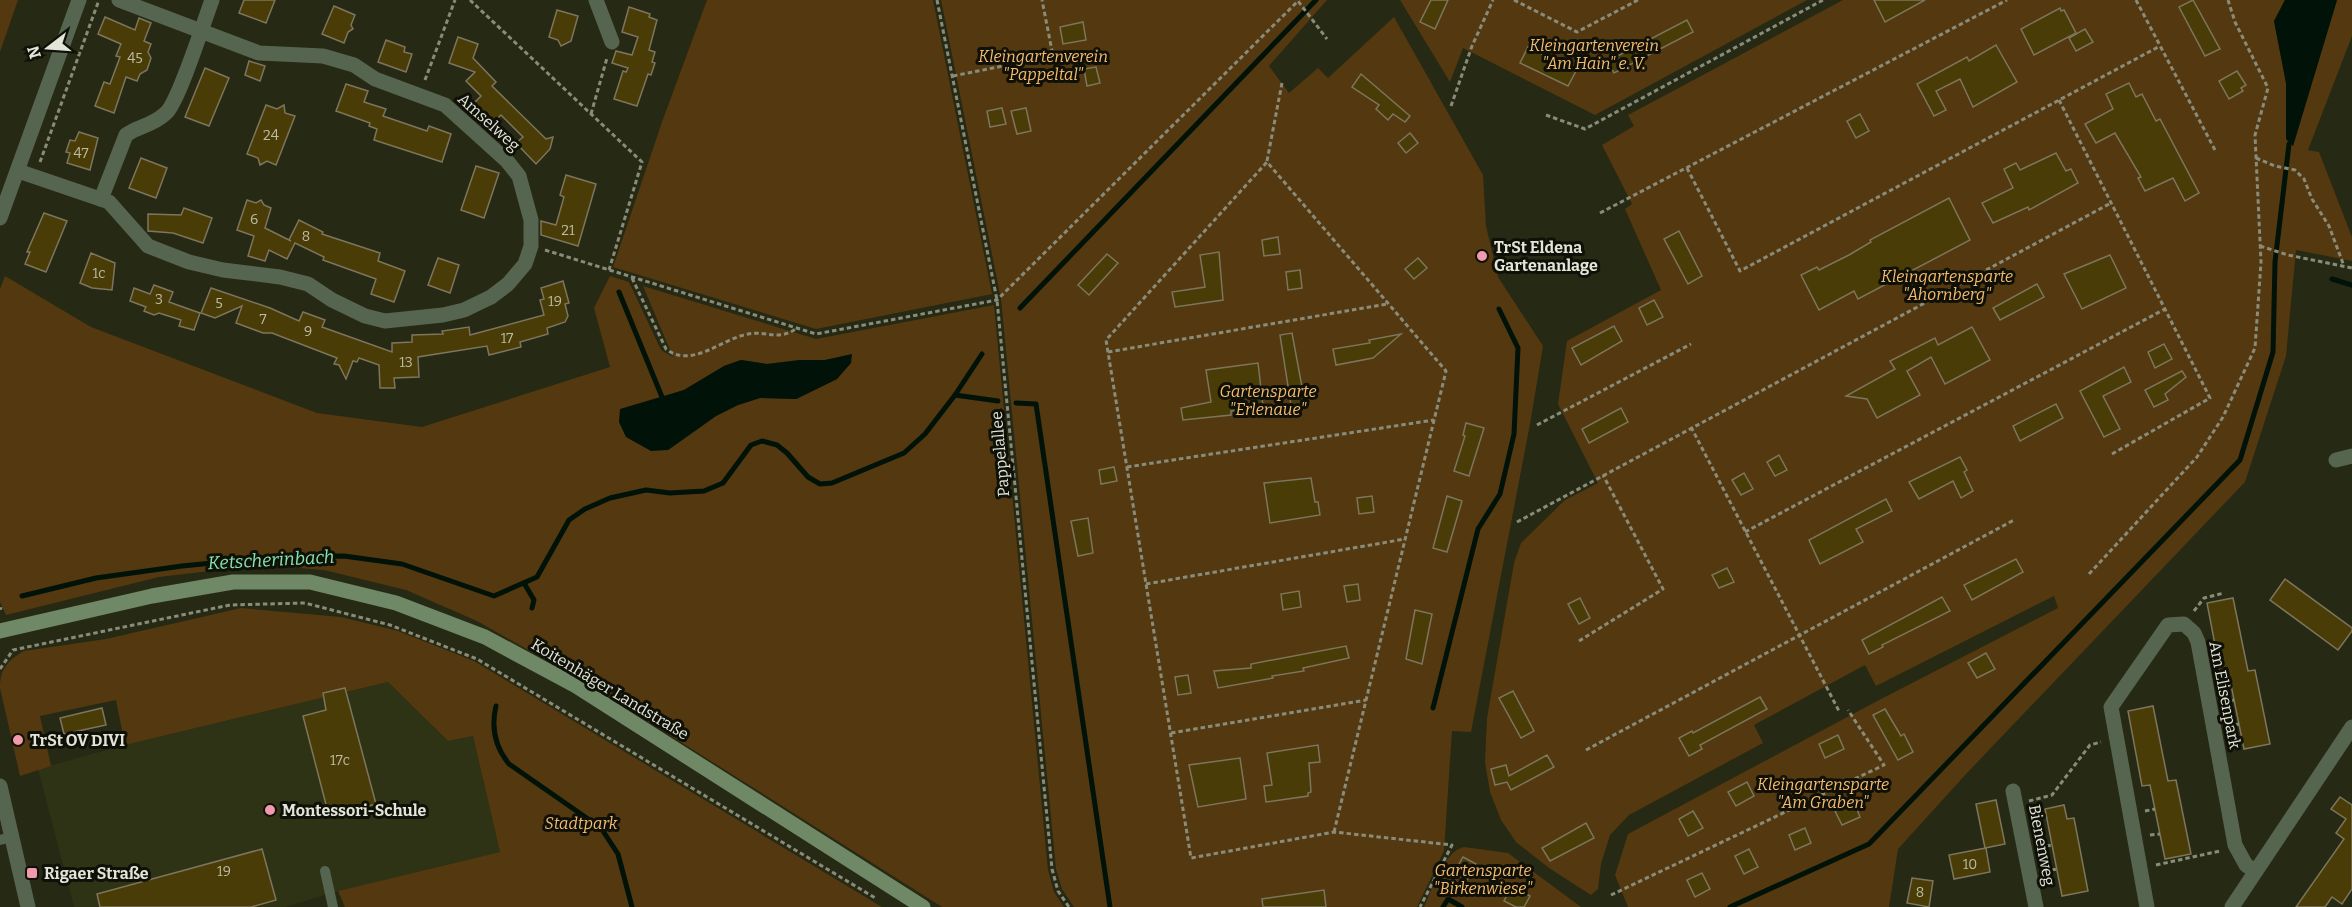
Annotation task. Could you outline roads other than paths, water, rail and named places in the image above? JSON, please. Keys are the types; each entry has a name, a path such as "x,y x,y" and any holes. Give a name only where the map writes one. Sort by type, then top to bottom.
{"main road":[{"name":"Koitenhäger Landstraße","path":"0,631 152,596 233,582 310,582 396,603 485,637 576,686 923,907"}],"street":[{"path":"0,218 79,0"},
{"name":"Amselweg","path":"18,171 109,202 148,246 189,262 308,284 332,300 365,316 385,321 443,315 464,310 491,297 508,284 525,264 531,246 531,220 519,176 507,161 445,105 375,79 354,65 323,56 259,53 119,0"},
{"path":"101,199 126,135 154,123 172,105 212,0"},
{"path":"596,0 612,42"},
{"path":"2336,460 2352,456"},
{"name":"Am Elisenpark","path":"2146,907 2111,707 2168,625 2184,624 2194,633 2198,642 2237,847 2247,865 2255,871"},
{"path":"2238,905 2255,871 2352,727"},
{"path":"0,786 6,839 28,907"},
{"name":"Bienenweg","path":"2014,798 2036,907"}],"lane":[{"path":"325,871 333,907"}],"waterway":[{"path":"1020,308 1316,0"},
{"path":"1730,907 1869,844 2240,460 2273,352 2275,262 2289,144"},
{"path":"2332,279 2352,285"},
{"path":"619,292 662,397"},
{"path":"1433,708 1478,529 1500,494 1514,434 1518,348 1499,309"},
{"path":"22,596 96,578 182,566 273,557 344,556 402,564 494,596 537,577 569,520 585,509 610,498 646,490 670,493 704,491 723,483 751,445 762,441 777,445 808,477 820,484 832,483 904,453 925,434 955,395 982,354"},
{"path":"955,395 998,401"},
{"path":"1016,403 1036,404 1110,907"},
{"name":"Ketscherinbach","path":"524,583 534,600 532,608"},
{"name":"Ketscherinbach","path":"496,706 495,737 504,757 509,764 601,828 618,854 632,907"},
{"path":"1443,907 1448,899 1462,907"}],"place":[{"name":"TrSt Eldena Gartenanlage","path":"1482,256"},
{"name":"TrSt OV DIVI","path":"18,740"},
{"name":"Montessori-Schule","path":"270,810"},
{"name":"Rigaer Straße","path":"32,873"}],"park label":[{"name":"Kleingartenverein \"Am Hain\" e. V.","path":"1594,54"},
{"name":"Kleingartenverein \"Pappeltal\"","path":"1043,65"},
{"name":"Kleingartensparte \"Ahornberg\"","path":"1947,285"},
{"name":"Gartensparte \"Erlenaue\"","path":"1268,400"},
{"name":"Kleingartensparte \"Am Graben\"","path":"1823,793"},
{"name":"Stadtpark","path":"581,823"},
{"name":"Gartensparte \"Birkenwiese\"","path":"1483,879"}]}
